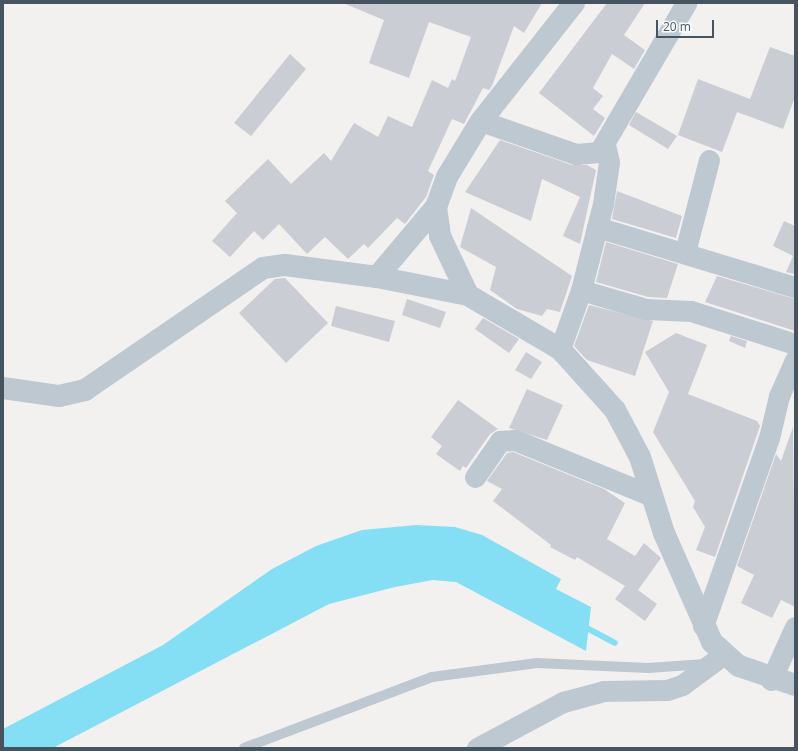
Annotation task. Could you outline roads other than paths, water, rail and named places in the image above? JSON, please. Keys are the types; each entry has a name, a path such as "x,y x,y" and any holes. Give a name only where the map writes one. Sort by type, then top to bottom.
{"street":[{"path":"377,277 436,207 447,177 481,121 574,3"},
{"path":"481,121 576,154 591,155 605,145 686,3"},
{"path":"560,349 581,290 597,227 609,162 605,145"},
{"path":"685,252 709,160"},
{"path":"436,207 440,236 468,295"},
{"path":"597,227 685,252 795,287"},
{"path":"3,388 59,396 85,390 263,268 285,265 377,277 468,295 560,349 598,388 628,431 703,626 718,659 771,680 795,685"},
{"path":"581,290 646,309 691,311 795,344"},
{"path":"703,626 769,438 780,396 795,360"},
{"path":"475,477 500,441 515,440 652,496"},
{"path":"771,680 795,628"},
{"path":"477,748 563,702 604,691 666,690 718,659"}],"lane":[{"path":"244,748 432,677 537,663 648,668 718,659"}],"water":[{"path":"416,525 455,527 482,535 561,579 556,589 591,607 586,651 456,582 433,580 395,587 329,604 53,748 3,748 3,729 163,645 272,569 316,546 362,530"}],"waterway":[{"path":"583,626 615,643"}]}
